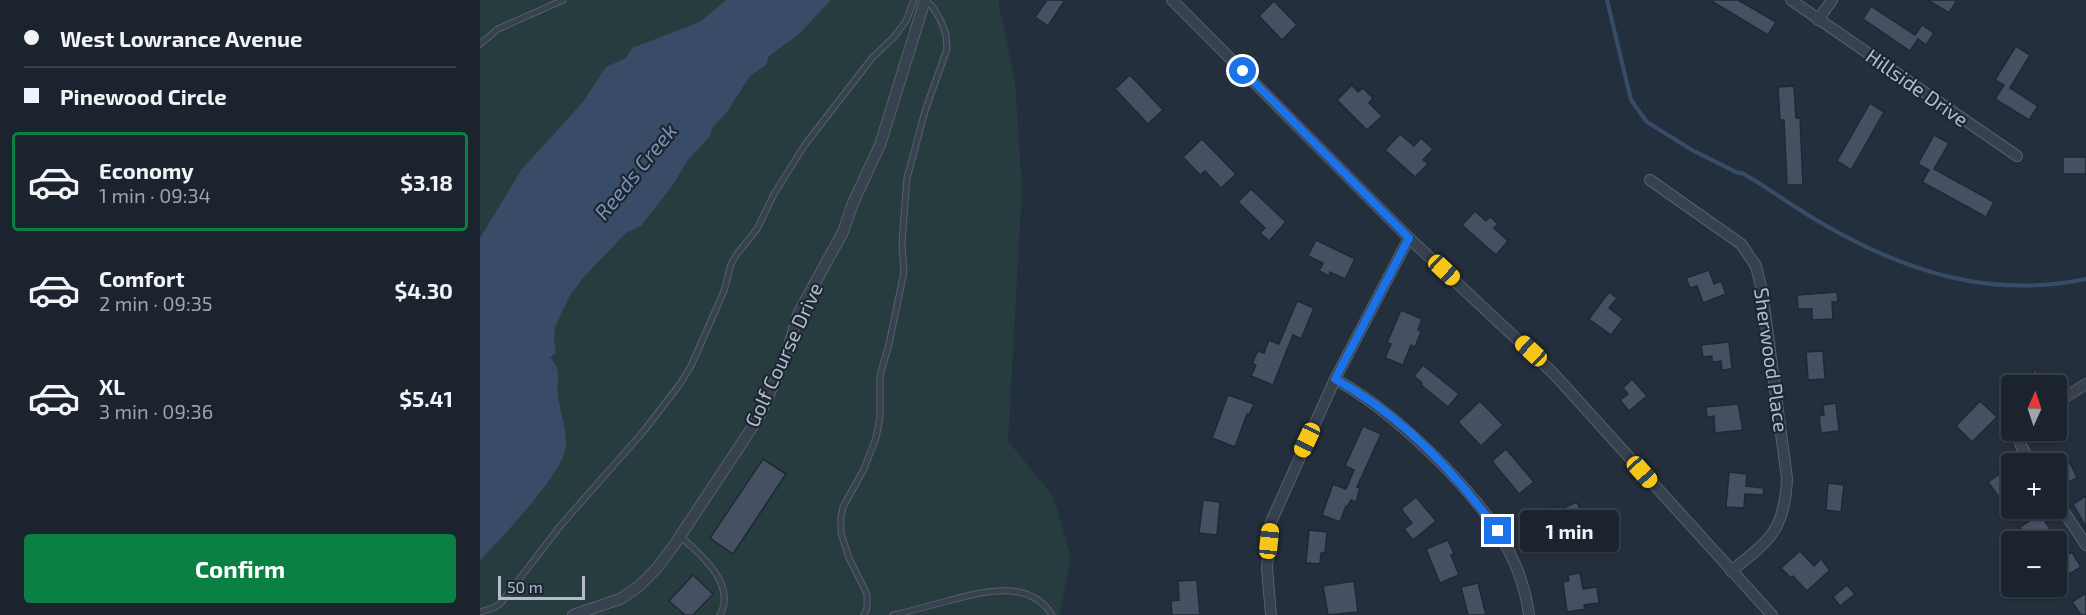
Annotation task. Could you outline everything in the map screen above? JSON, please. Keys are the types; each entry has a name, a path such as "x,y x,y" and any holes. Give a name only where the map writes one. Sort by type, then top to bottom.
{"street":[{"name":"Golf Course Drive","path":"573,615 620,599 638,587 657,568 759,417 785,359 799,312 834,252 861,184 880,145 921,0"},
{"path":"1172,0 1409,238 1553,373 1772,615"},
{"name":"Hillside Drive","path":"1791,0 2017,156"},
{"path":"1818,20 1832,0"},
{"name":"Sherwood Place","path":"1650,180 1742,244 1756,266 1762,291 1787,478 1786,505 1776,529 1758,549 1731,571"},
{"path":"1271,615 1267,568 1271,522 1335,379 1409,238"},
{"path":"1335,379 1372,401 1410,431 1473,496 1498,531 1518,568 1529,615"},
{"path":"2067,396 2086,384"},
{"path":"2067,516 2086,545"}],"lane":[{"path":"480,44 498,30 563,0"},
{"path":"480,612 493,609 500,604 561,525 635,441 681,384 692,366 724,291 731,264 757,229 774,194 804,146 872,58 894,37 921,0 932,6 941,21 946,35 947,49 907,178 902,242 904,272 880,375 880,417 876,438 864,469 843,507 841,517 841,533 846,550 867,594 867,608 864,615"},
{"path":"680,536 715,571 723,590 723,610 720,615"},
{"path":"893,615 973,593 995,590 1019,592 1035,597 1052,615"}],"green space":[{"path":"480,0 998,0 1015,82 1022,188 1008,441 1053,496 1071,557 1059,615 480,615"}],"water":[{"name":"Reeds Creek","path":"726,0 831,0 799,34 769,56 766,65 750,76 727,112 712,128 710,136 688,160 672,186 641,226 626,233 582,279 569,297 555,327 556,353 550,357 558,371 558,395 566,440 563,457 544,488 480,560 480,238 522,169 583,102 606,67 626,58 632,48 700,22"}],"building":[{"path":"1047,0 1065,0 1048,26 1035,17"},
{"path":"1710,0 1738,0 1776,22 1768,35"},
{"path":"1928,0 1957,0 1949,13"},
{"path":"1274,1 1297,25 1282,40 1259,16"},
{"path":"1871,6 1915,35 1922,25 1934,33 1926,45 1918,39 1910,51 1863,19"},
{"path":"2016,46 2030,55 2010,88 2038,106 2029,120 1995,99 2004,85 1995,80"},
{"path":"1130,75 1163,110 1148,124 1115,89"},
{"path":"1352,85 1358,92 1363,88 1373,98 1369,103 1382,116 1367,130 1337,100"},
{"path":"1794,86 1796,118 1800,118 1803,185 1787,185 1784,120 1780,120 1778,87"},
{"path":"1870,103 1884,112 1851,170 1837,161"},
{"path":"1400,134 1414,146 1421,138 1433,149 1423,160 1428,164 1415,177 1385,150"},
{"path":"1934,135 1949,143 1934,169 1994,202 1986,217 1922,182 1929,170 1918,164"},
{"path":"1202,139 1236,174 1221,188 1205,171 1200,175 1183,157"},
{"path":"2063,157 2086,157 2086,174 2063,174"},
{"path":"1251,189 1286,222 1269,241 1260,233 1265,228 1238,202"},
{"path":"1475,211 1486,221 1490,217 1498,224 1494,228 1508,241 1496,255 1462,225"},
{"path":"1316,240 1355,259 1345,279 1330,272 1329,276 1319,271 1323,263 1308,256"},
{"path":"1709,270 1714,284 1721,281 1726,294 1703,303 1697,286 1690,288 1686,278"},
{"path":"1609,292 1617,298 1609,308 1623,319 1611,335 1589,319"},
{"path":"1837,292 1838,302 1832,302 1833,319 1812,320 1812,309 1798,309 1797,295"},
{"path":"1297,301 1314,308 1301,339 1293,335 1273,385 1251,376 1256,365 1252,363 1258,351 1264,353 1269,340 1279,344"},
{"path":"1401,310 1422,319 1418,330 1421,332 1415,347 1411,345 1403,365 1385,358 1391,344 1387,343"},
{"path":"1729,342 1732,369 1722,370 1721,361 1712,362 1712,356 1703,357 1701,345"},
{"path":"1823,351 1825,379 1808,380 1806,352"},
{"path":"1423,365 1459,394 1448,407 1421,385 1422,383 1414,376"},
{"path":"2036,370 2039,375 2029,375"},
{"path":"1632,379 1647,396 1629,411 1620,400 1628,394 1623,388"},
{"path":"1228,395 1254,404 1249,415 1247,414 1235,447 1212,438"},
{"path":"1480,401 1503,425 1481,446 1458,422"},
{"path":"1980,401 1997,417 1972,442 1956,426"},
{"path":"1836,403 1839,431 1821,433 1819,416 1824,415 1823,405"},
{"path":"1738,404 1743,430 1715,433 1714,416 1707,417 1706,407"},
{"path":"1363,426 1381,434 1357,487 1360,488 1356,502 1351,500 1346,506 1340,522 1322,515 1333,484 1346,489 1354,470 1345,466"},
{"path":"1506,449 1534,482 1519,494 1492,461"},
{"path":"763,459 786,474 733,554 710,538"},
{"path":"2070,463 2077,478 2067,482 2067,464"},
{"path":"1729,472 1747,474 1746,486 1764,488 1763,495 1745,494 1744,508 1726,507"},
{"path":"2001,473 2001,500 1988,482"},
{"path":"1828,483 1844,485 1841,512 1826,510"},
{"path":"2086,496 2086,527 2073,504"},
{"path":"1416,497 1436,521 1413,540 1404,529 1412,523 1401,509"},
{"path":"1203,500 1220,502 1217,535 1199,533"},
{"path":"1577,502 1581,511 1562,520 1570,537 1550,546 1536,515 1557,506 1559,510"},
{"path":"2032,519 2043,519 2052,531 2022,531 2020,527"},
{"path":"1309,530 1327,532 1325,553 1321,553 1320,564 1306,563"},
{"path":"1448,540 1459,575 1440,583 1426,549"},
{"path":"1800,551 1814,566 1821,559 1830,570 1807,591 1793,576 1791,578 1781,568"},
{"path":"2072,552 2081,567 2067,575 2067,555"},
{"path":"1580,573 1583,589 1597,587 1599,603 1584,605 1585,609 1567,612 1563,582 1569,581 1568,575"},
{"path":"693,575 713,594 693,615 685,615 669,601"},
{"path":"1197,580 1200,615 1172,615 1171,601 1179,600 1178,581"},
{"path":"1354,581 1358,612 1328,615 1323,586"},
{"path":"1478,583 1486,615 1468,615 1461,587"},
{"path":"1847,585 1855,594 1840,606 1833,597"},
{"path":"2086,593 2086,615 2081,615 2072,602"}],"waterway":[{"path":"1607,0 1631,100 1647,122 1692,150 1742,173 1854,241 1918,268 1950,277 2017,286 2086,279"}],"route":[{"path":"1243,71 1409,238 1335,379 1372,401 1410,431 1473,496 1498,531"}]}
